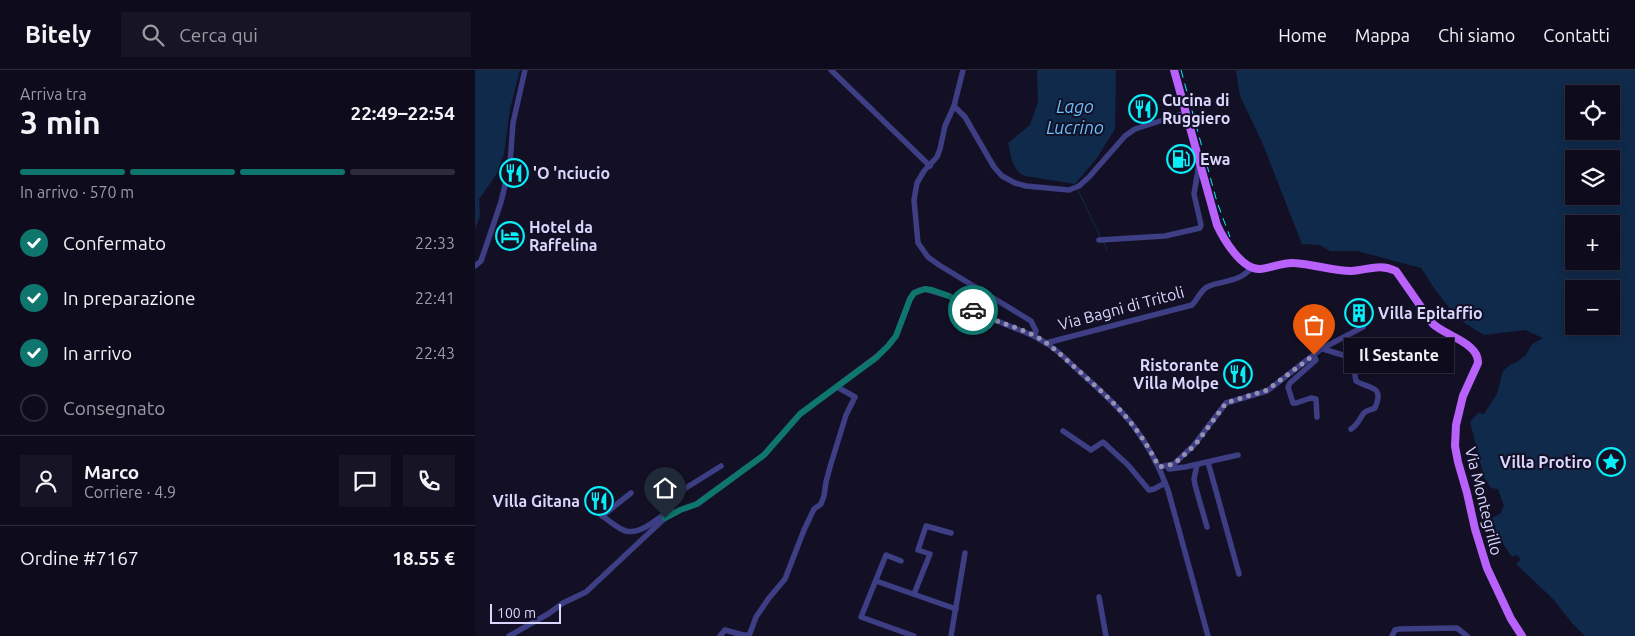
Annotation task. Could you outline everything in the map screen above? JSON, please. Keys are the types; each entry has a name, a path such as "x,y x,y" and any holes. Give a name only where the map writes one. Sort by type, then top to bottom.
{"main road":[{"path":"1174,70 1217,225 1221,235 1237,256 1251,268"},
{"name":"Via Montegrillo","path":"1251,268 1262,269 1293,263 1351,271 1376,266 1390,268 1396,271 1433,324 1476,352 1478,362 1463,396 1456,425 1455,446 1475,529 1487,568 1515,632 1522,636"}],"street":[{"path":"475,266 481,261 501,202 510,164 513,124 525,70"},
{"path":"831,70 930,166"},
{"path":"963,70 955,106 945,126 937,157 924,171 917,183 914,200 916,233 919,243 929,257 952,274 1031,321 1036,331 1034,336"},
{"path":"955,106 965,117 994,167 1002,176 1026,186 1077,188 1125,136 1135,129 1185,113"},
{"path":"1101,240 1165,236 1200,228 1201,225 1194,194 1199,160"},
{"path":"1196,181 1205,182"},
{"name":"Via Bagni di Tritoli","path":"1046,343 1192,305 1205,288 1232,280 1246,273 1251,268"},
{"path":"509,636 548,614 563,603 586,592 665,518 697,504 764,455 800,414 877,357 888,346 896,336 910,299 914,293 925,289 949,296 978,313 1034,336 1046,343 1110,399 1132,422 1148,445 1165,483 1208,636 1201,636"},
{"path":"1159,467 1174,464 1195,445 1226,403 1267,390 1323,349 1363,327"},
{"path":"1323,349 1346,356 1353,364 1356,381 1371,386 1379,396 1375,408 1367,411 1359,423 1351,430"},
{"path":"1314,355 1315,360 1288,386 1293,403 1311,398 1315,399 1317,417"},
{"path":"720,636 725,630 749,636 756,617 785,579 804,530 814,510 821,504 824,496 825,482 846,415 855,397 837,387"},
{"path":"1063,431 1091,450 1103,442 1128,465 1149,490 1165,483"},
{"path":"1167,466 1169,469 1197,465 1238,455"},
{"path":"1208,462 1239,574"},
{"path":"1197,465 1194,478 1195,485 1207,527"},
{"path":"670,510 673,496 721,466"},
{"path":"631,493 602,516 625,531 633,532 640,530 670,510 680,510"},
{"path":"914,594 930,554 918,550 926,526 951,533"},
{"path":"951,636 965,553"},
{"path":"901,561 886,555 861,617 914,636"},
{"path":"876,581 955,609"},
{"path":"1099,597 1106,636"},
{"path":"1392,636 1395,630 1401,629 1451,628 1462,631 1467,636"}],"water":[{"path":"475,70 520,70 510,109 504,154 496,175 479,199 480,216 475,229"},
{"name":"Lago Lucrino","path":"1037,70 1116,70 1115,129 1097,158 1075,184 1025,176 1017,170 1013,162 1008,143 1030,125 1038,102"},
{"path":"1236,70 1635,70 1635,636 1585,636 1554,600 1516,564 1521,560 1517,555 1512,557 1498,536 1492,518 1500,514 1504,506 1498,489 1491,488 1484,477 1470,422 1478,413 1484,414 1497,394 1503,371 1526,355 1532,344 1543,338 1525,330 1484,335 1453,313 1421,268 1357,251 1330,251 1320,245 1302,244 1262,142 1240,96"}],"waterway":[{"path":"1078,190 1101,238"},
{"path":"1103,241 1107,250"}],"railway":[{"path":"1181,70 1217,202 1230,237"}],"way so far":[{"path":"973,310 1034,336 1050,345 1110,399 1132,422 1148,445 1159,467 1174,464 1195,445 1226,403 1267,390 1314,355"}],"place":[{"name":"Cucina di Ruggiero","path":"1143,109"},
{"name":"Ewa","path":"1181,159"},
{"name":"'O 'nciucio","path":"514,173"},
{"name":"Hotel da Raffelina","path":"510,236"},
{"name":"Villa Epitaffio","path":"1359,313"},
{"name":"Il Sestante","path":"1314,355"},
{"name":"Ristorante Villa Molpe","path":"1238,374"},
{"name":"Villa Protiro","path":"1611,462"},
{"name":"Villa Gitana","path":"599,501"}],"route":[{"path":"665,518 697,504 764,455 800,414 877,357 896,336 914,293 925,289 932,290 949,296 973,310"}]}
